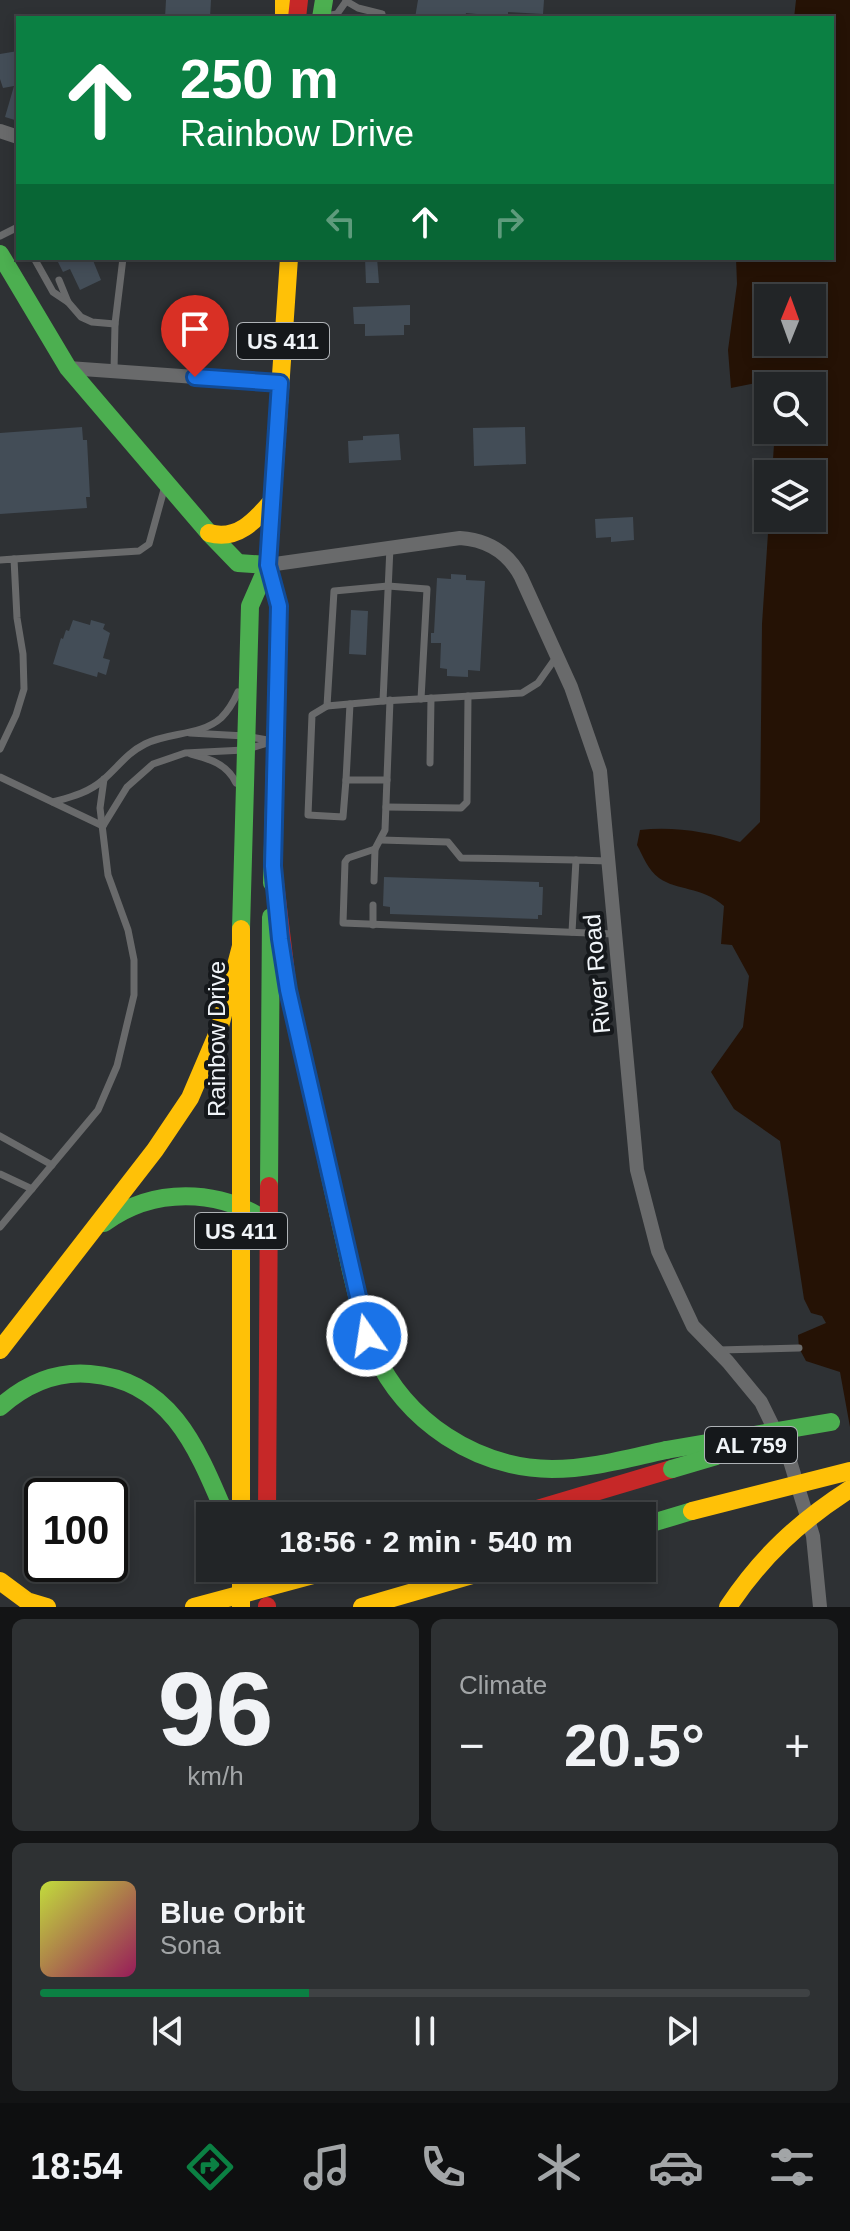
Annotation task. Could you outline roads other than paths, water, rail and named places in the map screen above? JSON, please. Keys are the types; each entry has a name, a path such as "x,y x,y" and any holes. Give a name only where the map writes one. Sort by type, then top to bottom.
{"main road":[{"path":"0,254 68,368 209,533 238,563 268,565"},
{"name":"Rainbow Drive","path":"267,1502 269,945 279,606 268,565 289,260"},
{"path":"209,533 219,537 236,533 272,501"},
{"name":"Rainbow Drive","path":"241,1502 243,807 250,606 268,565"},
{"path":"273,866 288,990 363,1322 372,1350 390,1383 414,1412 443,1436 477,1454 513,1465 541,1469 570,1468 831,1422"},
{"path":"0,1350 155,1150 190,1098 219,1030 241,946"},
{"path":"81,1245 112,1215 147,1202 193,1196 220,1198 241,1204 268,1222"},
{"path":"0,1407 29,1386 73,1373 115,1377 141,1387 164,1403 187,1433 205,1464 220,1502"},
{"name":"AL 759","path":"561,1502 850,1417"},
{"name":"AL 759","path":"656,1522 850,1471"},
{"path":"728,1607 747,1576 776,1543 806,1517 850,1489"},
{"path":"0,1581 27,1601 47,1607"},
{"path":"241,1582 241,1607"},
{"path":"267,1582 267,1607"},
{"path":"194,1607 287,1582"},
{"path":"362,1607 448,1582"}],"street":[{"path":"68,368 280,383"},
{"name":"River Road","path":"268,565 460,538 480,541 497,549 517,569 571,687 600,771 637,1170 658,1251 693,1326 761,1402 790,1461 813,1536 820,1607"}],"lane":[{"path":"322,11 337,14 346,1 358,8 382,14"},
{"path":"35,260 53,292 85,320 115,324"},
{"path":"114,371 115,324 123,260"},
{"path":"59,280 68,302"},
{"path":"0,560 139,551 149,544 166,483"},
{"path":"374,881 375,849 385,830 390,547"},
{"path":"0,749 24,689 14,559"},
{"path":"327,706 334,591 388,586 427,589 421,699"},
{"path":"350,704 343,817 308,815 312,715 327,706 386,700 522,693 538,683 557,656"},
{"path":"53,802 83,794 144,744 164,736 186,733 220,719 247,676"},
{"path":"386,807 461,808 467,802 468,696"},
{"path":"430,763 431,698"},
{"path":"186,733 245,743 276,741"},
{"path":"103,826 127,787 143,770 163,759 245,743 276,741"},
{"path":"185,753 224,766 232,774 243,807"},
{"path":"0,777 103,826"},
{"path":"0,1227 98,1110 117,1066 134,995 134,960 128,930 108,875 100,808 104,779"},
{"path":"346,780 387,780"},
{"path":"381,840 448,842 461,858 608,861"},
{"path":"375,849 348,858 345,862 343,923 615,934"},
{"path":"572,932 576,860"},
{"path":"373,905 373,925"},
{"path":"0,1136 52,1165"},
{"path":"0,1174 32,1189"},
{"path":"716,1350 799,1348"}]}
